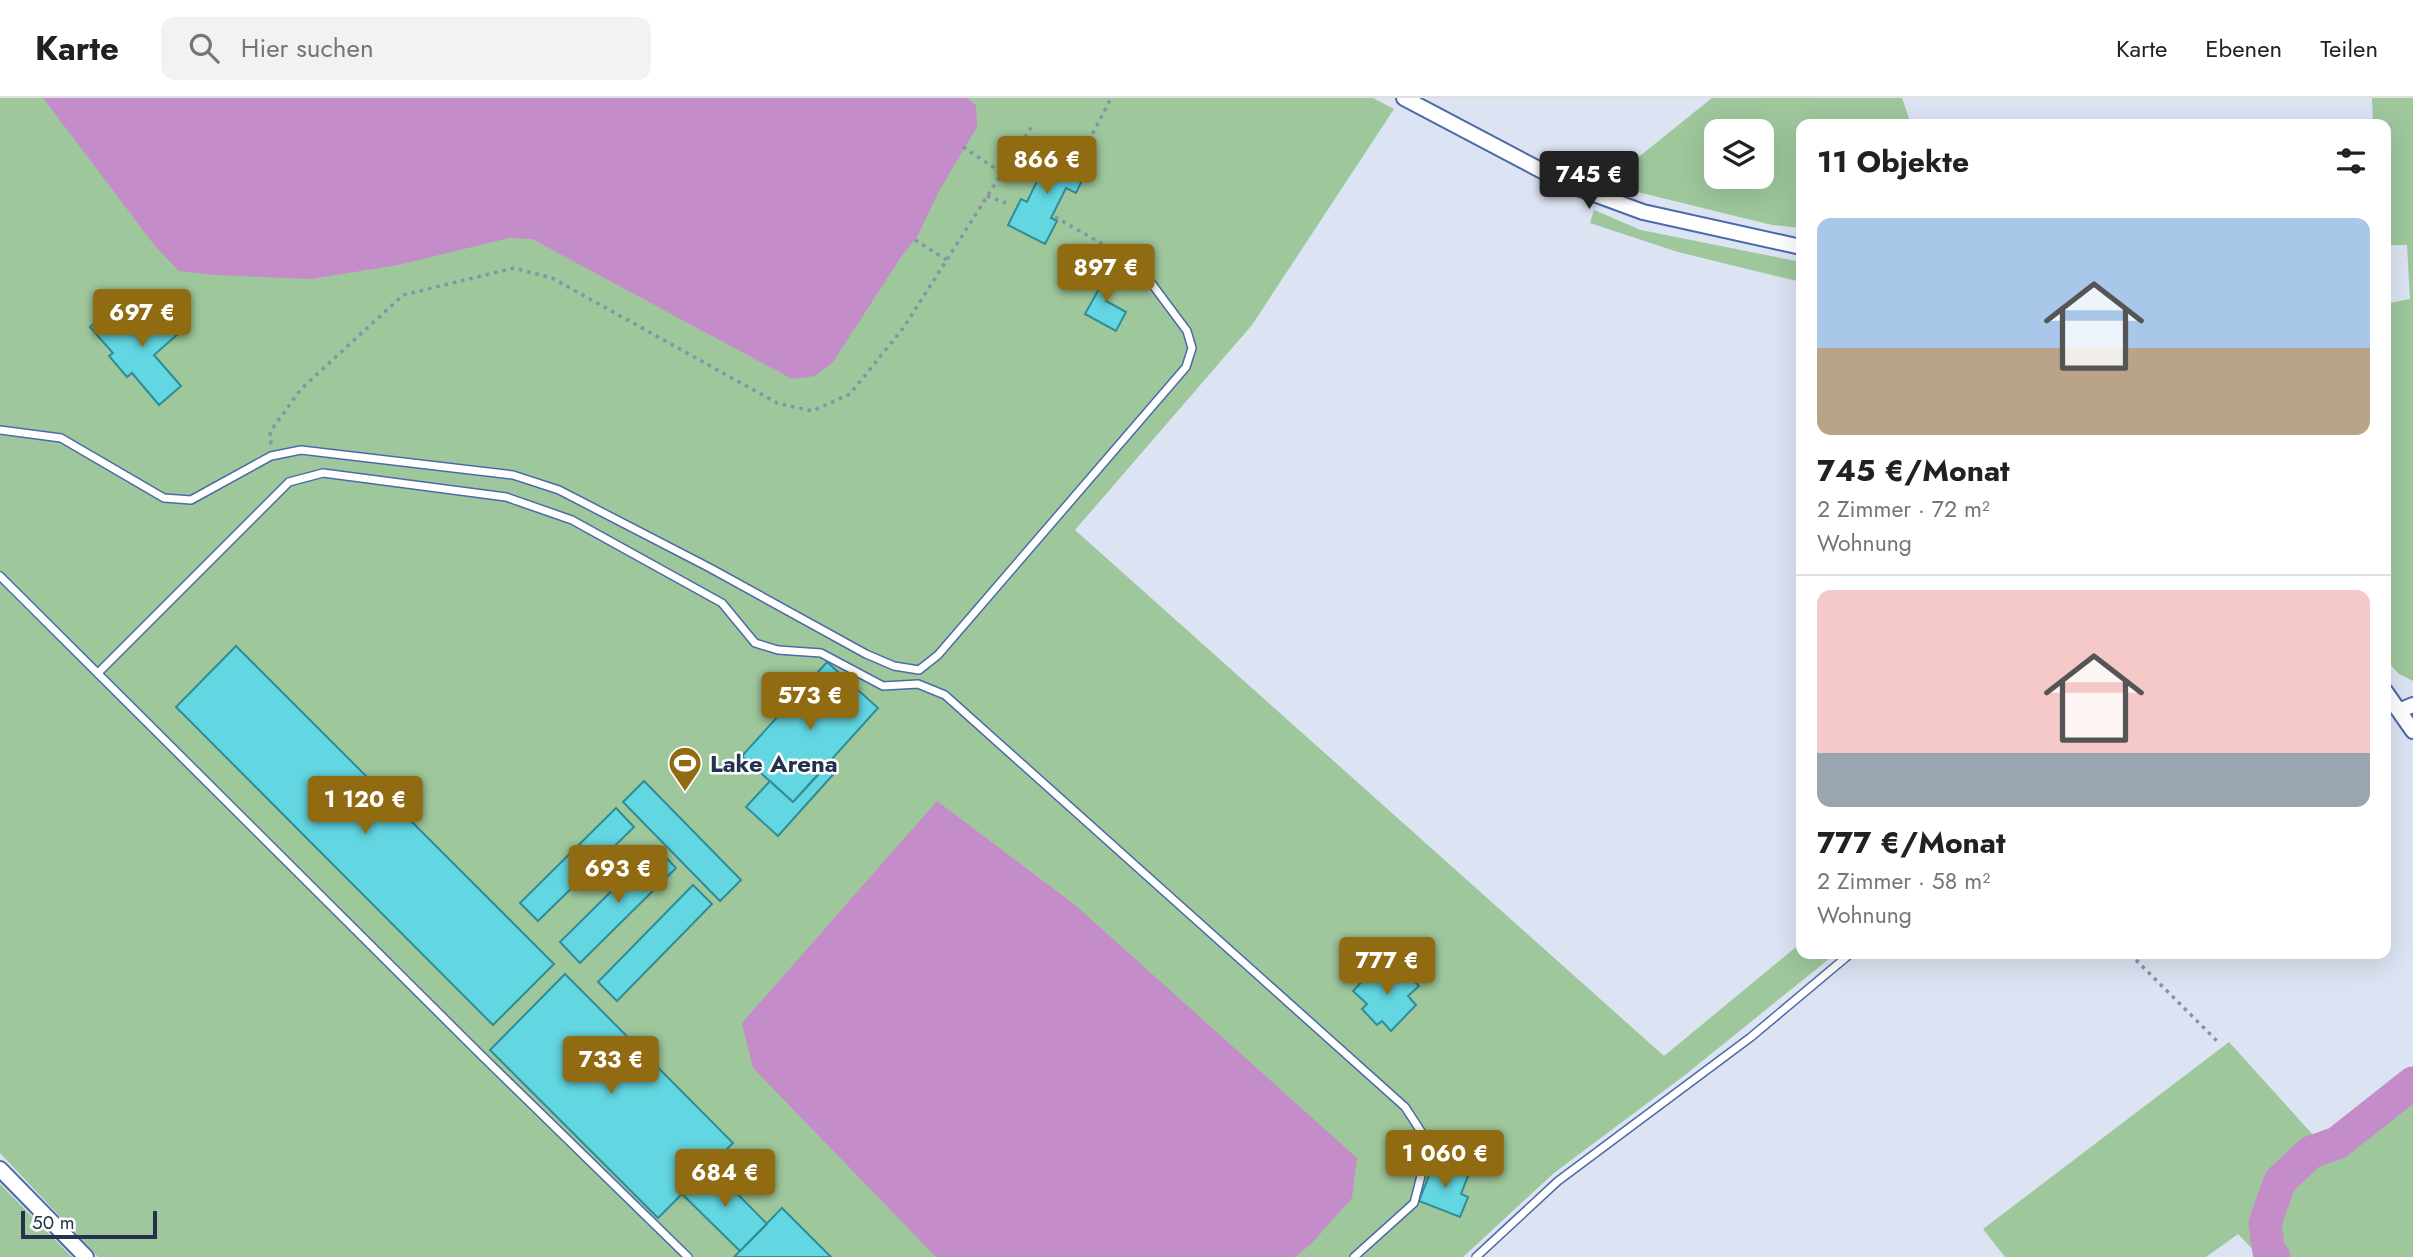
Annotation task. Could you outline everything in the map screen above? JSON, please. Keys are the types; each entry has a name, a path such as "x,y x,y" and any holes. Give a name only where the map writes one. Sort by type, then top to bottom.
{"street":[{"path":"1404,98 1567,184 1643,212 1796,246"},
{"path":"2391,700 2413,731"},
{"path":"2399,711 2413,705"},
{"path":"0,1169 86,1257"}],"lane":[{"path":"0,429 61,438 164,498 191,500 271,456 301,450 513,475 559,490 710,568 866,654 894,666 919,670 939,655 1186,367 1192,348 1187,331 1149,280 1127,267"},
{"path":"98,673 289,482 323,473 493,495 572,520 722,603 755,643 778,650 821,653 883,686 918,684 945,695 1405,1107 1422,1133 1424,1164 1413,1203 1354,1257"},
{"path":"0,576 688,1257"},
{"path":"1476,1257 1558,1181 1751,1037 1844,959"}],"path":[{"path":"1077,164 1111,98"},
{"path":"271,456 270,432 301,389 403,295 514,268 552,278 777,403 812,411 850,394 904,327 1032,126"},
{"path":"963,147 1002,173"},
{"path":"987,196 1011,205"},
{"path":"1055,217 1106,246 1127,267"},
{"path":"915,240 947,260"},
{"path":"2135,959 2219,1042"}],"green space":[{"name":"Lake Arena","path":"0,98 1373,98 1394,109 1252,325 1075,530 1664,1056 1796,947 1796,959 1829,959 1685,1075 1554,1173 1463,1257 98,1257 0,1153"},
{"path":"1712,98 1902,98 1909,119 1796,119 1796,227 1772,225 1605,184"},
{"path":"2372,98 2413,98 2413,681 2399,674 2391,665 2391,303 2410,299 2407,245 2391,245 2391,119 2373,119"},
{"path":"1594,210 1641,230 1796,261 1796,281 1678,252 1590,223"},
{"path":"2229,1042 2313,1135 2339,1125 2413,1076 2413,1257 2260,1257 2238,1234 2206,1257 2005,1257 1983,1229"},
{"path":"0,1184 72,1257 0,1257"}],"shaded area":[{"path":"43,98 967,98 976,105 977,127 939,191 917,237 901,257 833,362 815,376 792,379 532,239 509,238 398,265 311,279 179,271 155,246"},
{"path":"937,801 1074,904 1357,1158 1352,1198 1311,1244 1295,1257 936,1257 753,1068 742,1023"}],"building":[{"path":"1048,149 1087,170 1076,193 1066,188 1051,218 1057,221 1045,244 1008,225 1021,199 1027,202 1039,177 1034,175"},
{"path":"1110,269 1120,274 1106,301 1126,312 1116,331 1085,314"},
{"path":"167,305 186,327 154,355 181,386 159,405 132,373 127,377 109,356 113,353 90,327 112,308 135,334"},
{"path":"236,646 554,964 493,1025 176,707"},
{"path":"827,662 878,708 793,802 742,756"},
{"path":"830,762 838,769 778,836 746,807 770,781 793,802"},
{"path":"644,781 741,880 720,901 623,802"},
{"path":"616,808 634,827 538,921 520,903"},
{"path":"656,847 676,868 580,963 560,942"},
{"path":"693,885 712,904 617,1001 598,982"},
{"path":"1384,968 1397,980 1405,972 1419,986 1408,996 1416,1005 1391,1031 1382,1021 1377,1025 1362,1009 1367,1004 1353,991 1370,973"},
{"path":"565,974 733,1143 658,1218 490,1050"},
{"path":"1434,1163 1468,1176 1461,1194 1468,1197 1460,1217 1419,1201"},
{"path":"710,1166 767,1224 740,1251 682,1194"},
{"path":"782,1208 831,1257 734,1257"}],"waterway":[{"path":"2274,1257 2269,1252 2265,1223 2280,1181 2311,1152 2337,1143 2413,1083"}],"place":[{"name":"Lake Arena","path":"685,793"}]}
